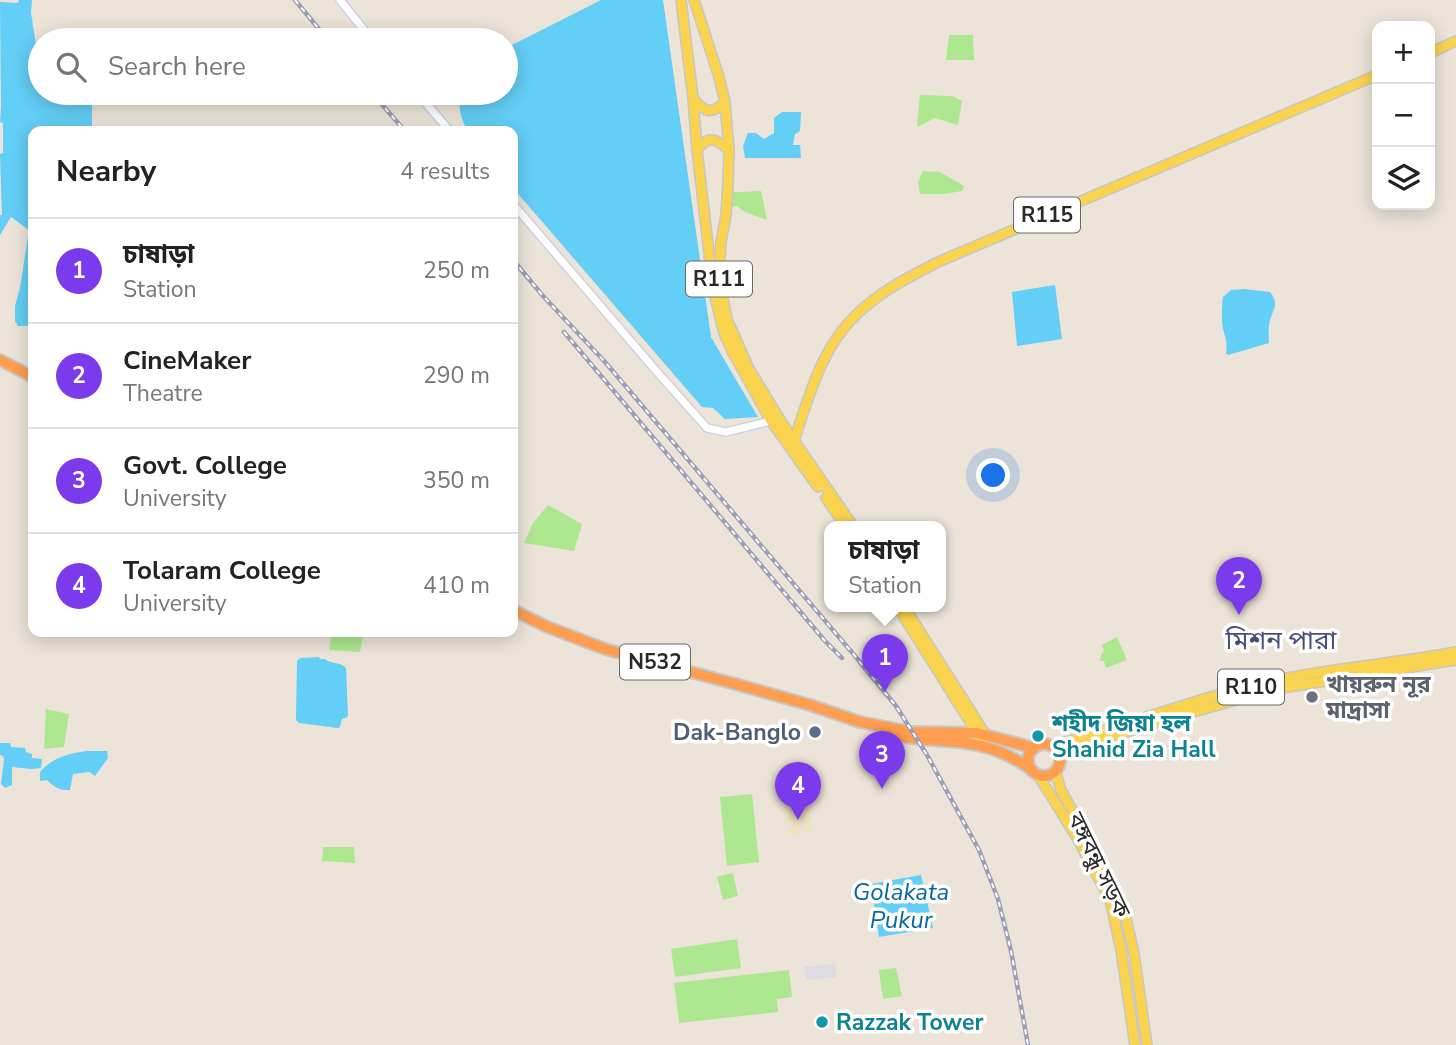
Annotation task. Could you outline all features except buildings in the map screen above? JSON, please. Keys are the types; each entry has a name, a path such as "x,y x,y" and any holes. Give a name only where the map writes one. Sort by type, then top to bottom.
{"highway":[{"path":"0,360 28,374"},
{"name":"N532","path":"518,612 605,649 802,704 808,709 856,728 916,740 983,739 1034,748"},
{"name":"N532","path":"983,739 1034,772"},
{"path":"1043,744 1056,750 1060,759 1055,772 1045,776 1034,772 1028,765 1029,755 1034,748 1043,744"}],"main road":[{"name":"R111","path":"681,0 713,287 725,336 771,421 842,521"},
{"name":"R111","path":"694,0 719,77 729,150 719,278 723,304 732,333 749,369 794,441 850,521"},
{"path":"1435,51 1456,41"},
{"name":"R115","path":"794,441 815,380 837,337 855,316 901,281 938,262 1372,77"},
{"path":"693,98 702,108 710,111 724,102"},
{"path":"697,150 703,142 712,139 729,150"},
{"path":"901,612 983,739"},
{"path":"908,612 983,739"},
{"name":"R110","path":"1052,747 1280,679 1456,652"},
{"name":"R110","path":"1060,759 1096,741 1266,691 1456,660"},
{"name":"বঙ্গবন্ধু সড়ক","path":"1034,772 1076,836 1110,900 1121,950 1135,1045"},
{"name":"বঙ্গবন্ধু সড়ক","path":"1055,772 1061,790 1124,910 1134,953 1147,1045"}],"street":[{"path":"340,0 363,28"},
{"path":"427,105 446,126"},
{"path":"518,210 708,428 726,432 771,421"}],"shaded area":[{"path":"805,791 814,832 788,836 783,796"},
{"path":"835,964 836,977 806,980 804,967"}],"green space":[{"path":"949,35 973,35 974,60 946,60"},
{"path":"920,95 952,96 962,101 958,125 935,118 917,127"},
{"path":"923,171 940,172 964,186 962,191 920,194 918,182"},
{"path":"761,191 767,220 737,206 722,208 721,193"},
{"path":"548,505 582,524 574,551 524,543 533,523"},
{"path":"331,637 363,637 360,652 329,650"},
{"path":"1117,637 1127,660 1106,668 1104,661 1100,661 1104,651 1102,645"},
{"path":"46,709 69,714 64,747 44,749"},
{"path":"752,794 759,862 727,866 720,797"},
{"path":"323,847 354,847 355,863 322,861"},
{"path":"733,873 738,896 723,900 717,877"},
{"path":"737,939 741,968 675,977 671,949"},
{"path":"896,968 902,996 883,999 879,970"},
{"path":"789,970 792,997 777,999 778,1012 679,1023 674,983"}],"water":[{"path":"19,0 32,0 33,28 28,28 28,105 92,105 92,126 28,126 28,229 11,217 0,235 0,154 3,153 3,123 0,122 0,2 18,3"},
{"path":"601,0 663,0 711,337 758,417 725,419 713,408 702,407 518,194 518,126 465,126 460,105 518,105 518,42"},
{"path":"782,112 801,112 800,131 795,134 793,145 800,145 801,158 745,158 743,146 748,133 756,133 764,139 774,133 774,118"},
{"path":"28,236 28,326 18,326 15,321 15,306"},
{"path":"1055,285 1062,339 1017,346 1012,292"},
{"path":"1231,290 1270,292 1275,301 1269,325 1269,343 1228,355 1222,320 1223,297"},
{"path":"319,657 346,668 348,715 342,719 338,728 299,723 296,720 297,661 300,658"},
{"path":"0,743 25,748 26,752 32,754 32,758 42,759 41,768 12,767 12,785 5,788 1,784 4,759 0,755"},
{"path":"107,751 108,758 95,776 90,772 73,774 70,790 57,788 47,780 40,781 40,772 50,763 67,755"},
{"name":"Golakata Pukur","path":"921,875 933,928 879,937 871,884"}],"railway":[{"path":"295,0 318,28"},
{"path":"382,105 401,126"},
{"path":"518,266 605,362 896,706 927,755 979,850 998,899 1011,951 1028,1045"},
{"path":"564,332 842,658"}],"place":[{"name":"CineMaker","path":"1239,615"},
{"name":"চাষাড়া","path":"885,692"},
{"name":"খায়রুন নূর মাদ্রাসা","path":"1312,697"},
{"name":"Dak-Banglo","path":"815,732"},
{"name":"শহীদ জিয়া হল Shahid Zia Hall","path":"1038,736"},
{"name":"Govt. College","path":"882,789"},
{"name":"Tolaram College","path":"798,820"},
{"name":"Razzak Tower","path":"822,1022"}],"district":[{"name":"মিশন পারা","path":"1281,640"}]}
